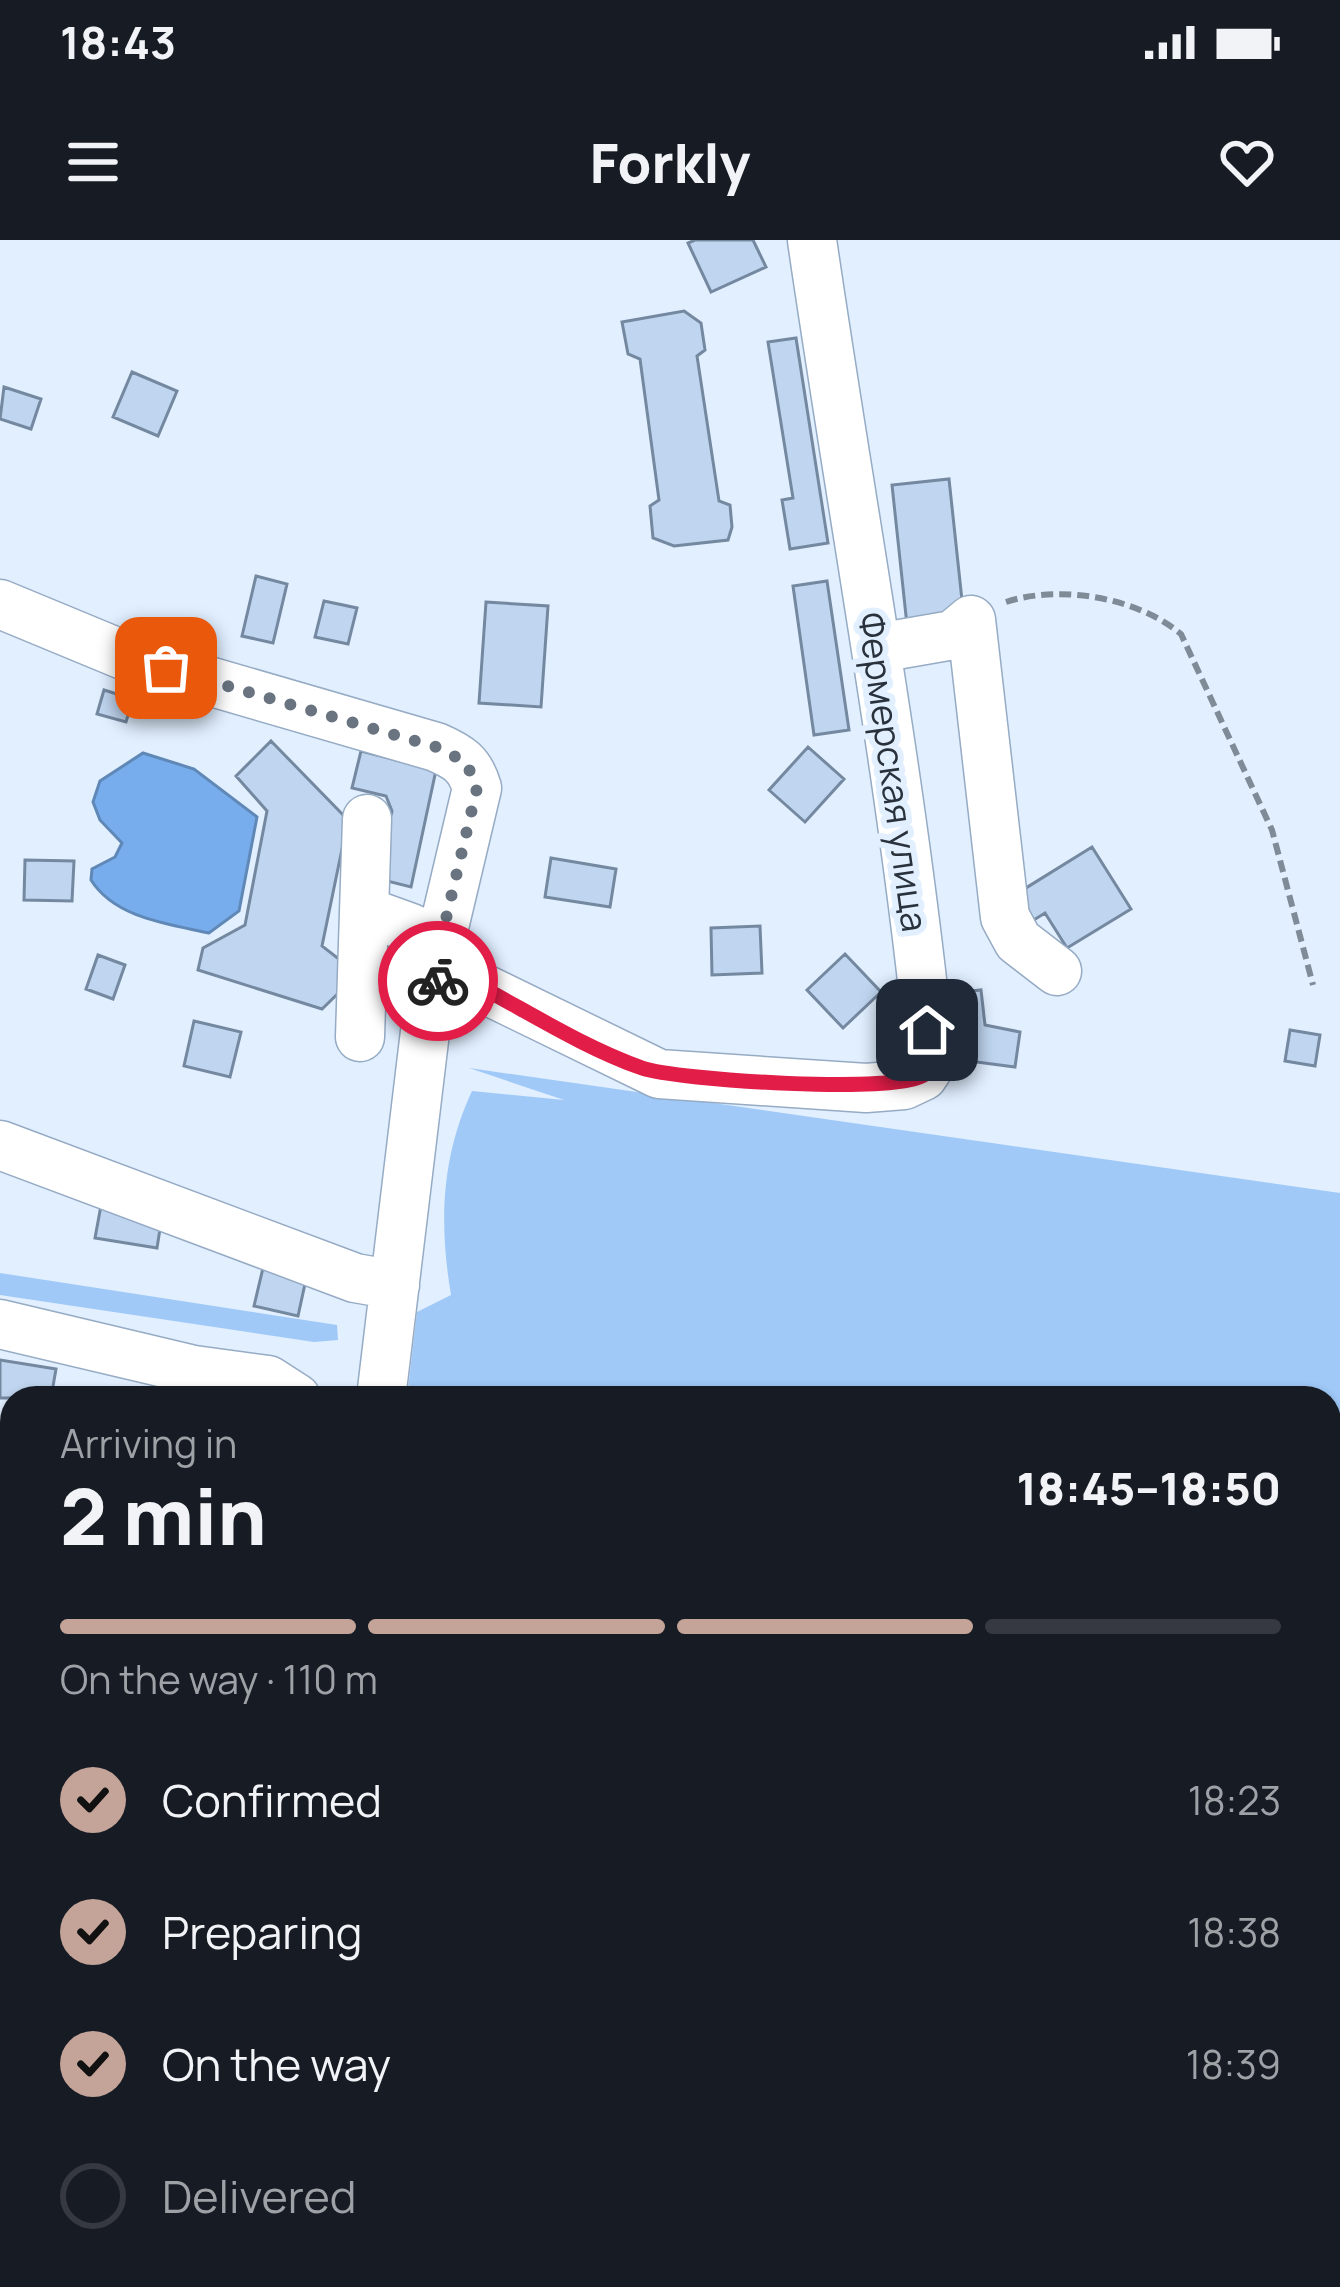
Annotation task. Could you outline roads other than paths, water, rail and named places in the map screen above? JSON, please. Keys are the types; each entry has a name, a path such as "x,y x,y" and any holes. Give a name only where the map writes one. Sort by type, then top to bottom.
{"street":[{"name":"Фермерская улица","path":"431,982 468,980 659,1074 866,1088 904,1085 923,1076 931,1064 878,648 848,490 812,240"},
{"path":"0,604 133,659 436,747 466,762 477,788 431,982 382,1386"},
{"path":"878,648 953,635 971,620 1005,917 1018,941 1057,971"},
{"path":"360,1037 367,819"},
{"path":"364,911 411,928 431,982"},
{"path":"0,1145 356,1278 395,1285"},
{"path":"0,1324 194,1370 268,1380 277,1386"}]}
